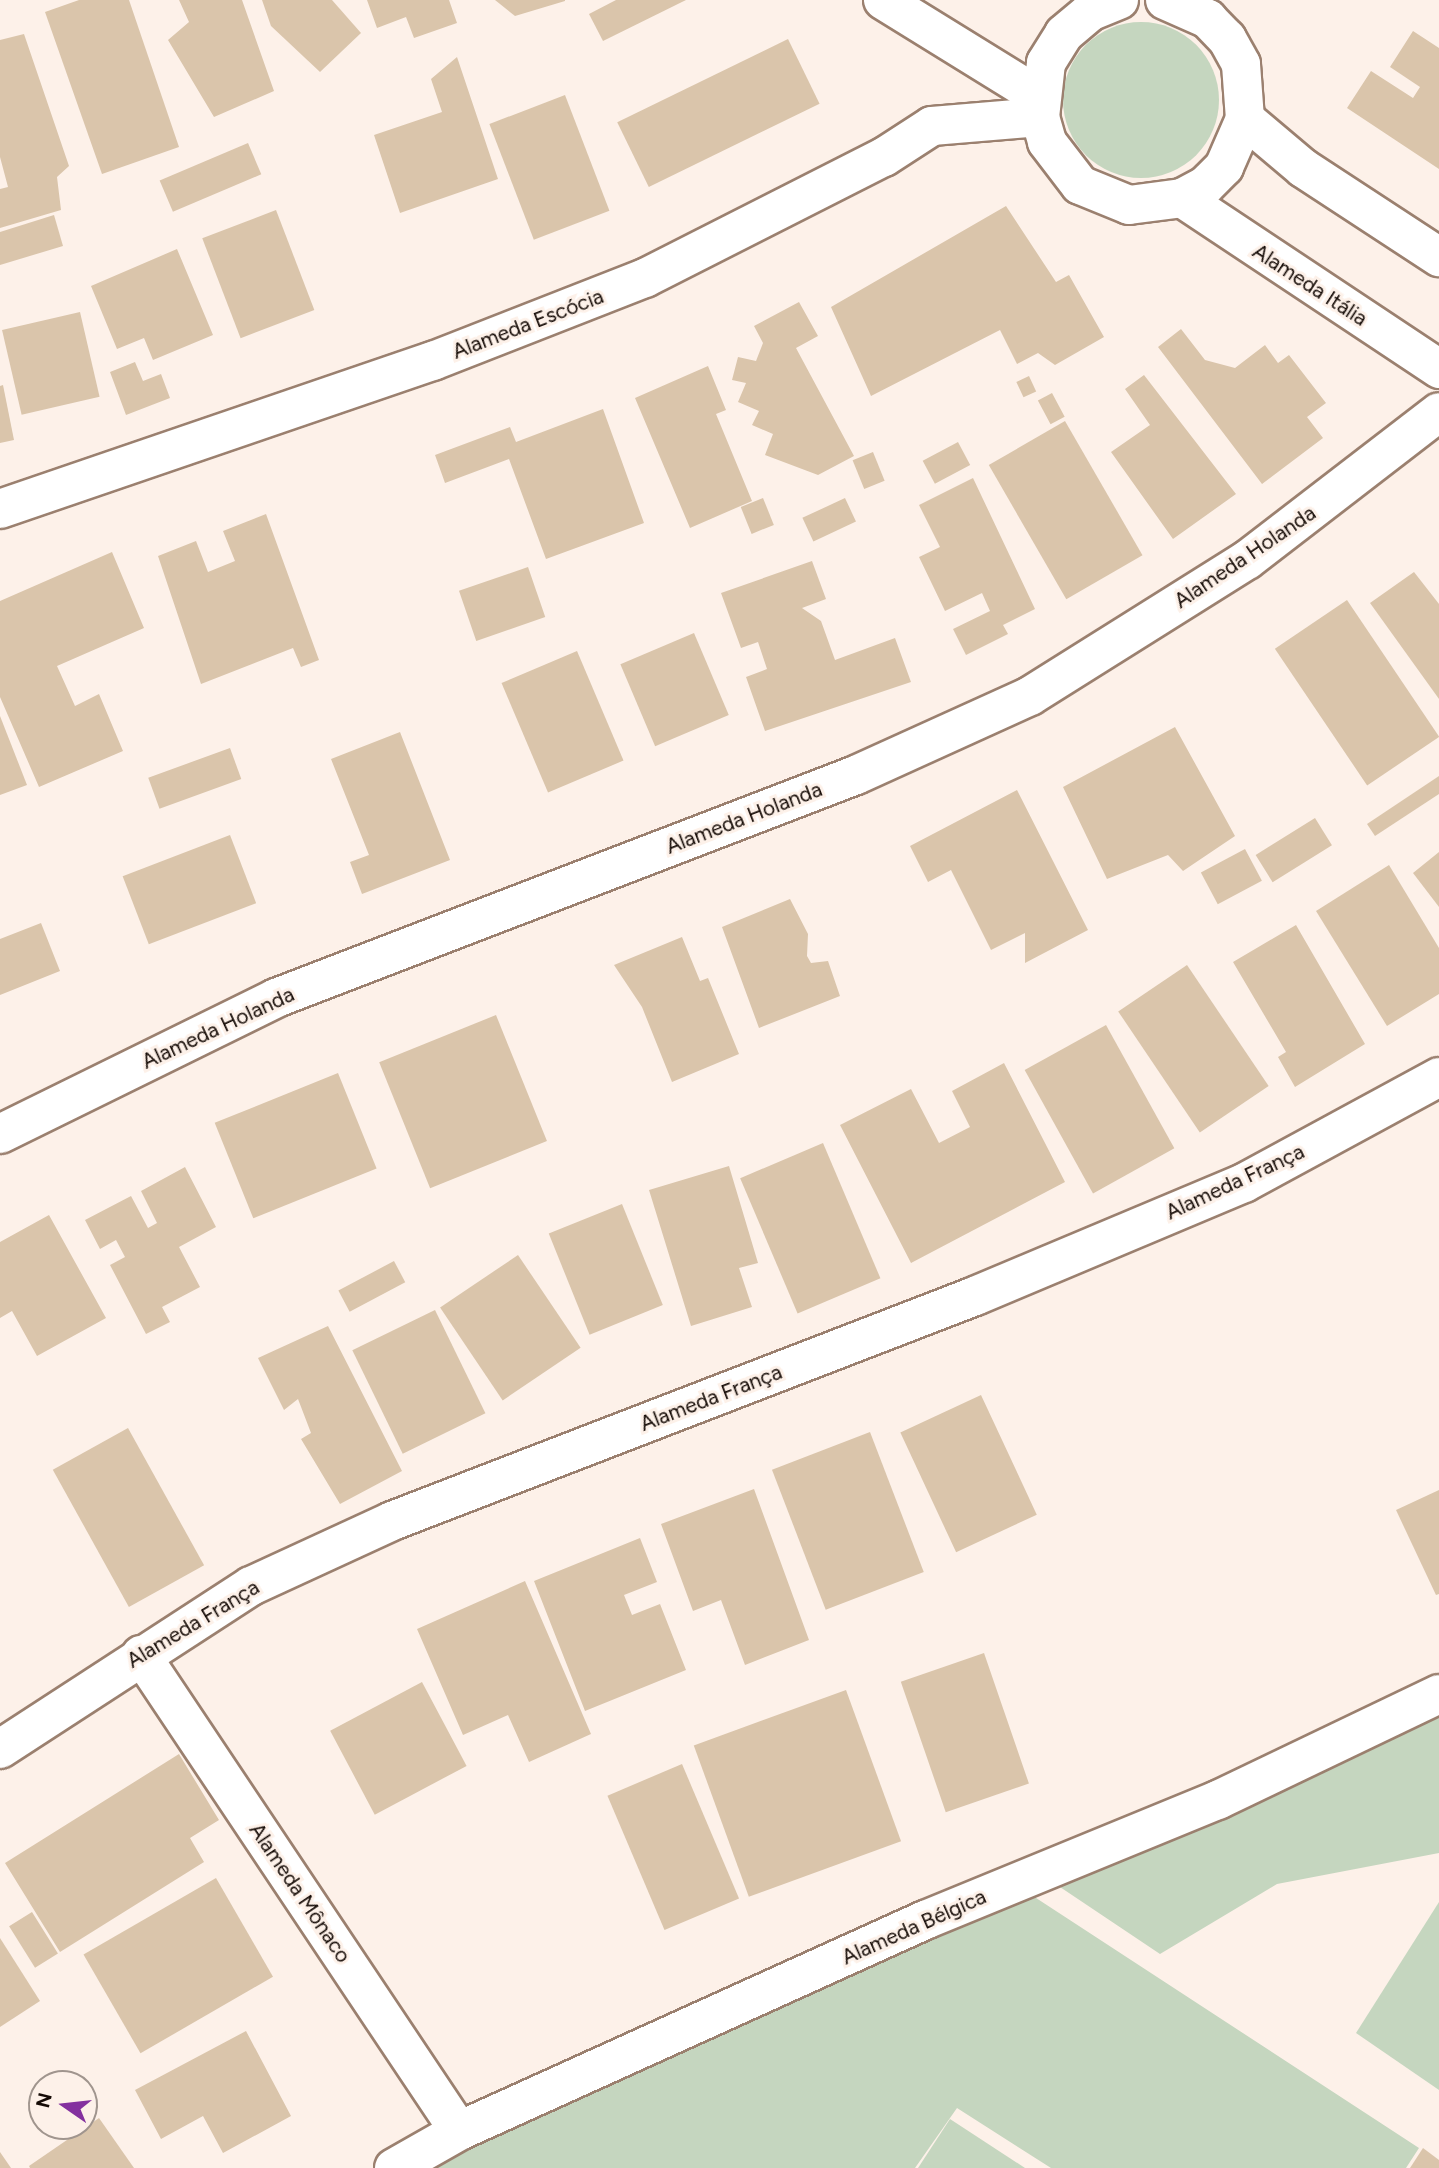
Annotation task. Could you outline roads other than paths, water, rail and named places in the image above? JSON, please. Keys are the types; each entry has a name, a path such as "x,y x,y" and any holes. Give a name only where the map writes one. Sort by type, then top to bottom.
{"street":[{"path":"883,0 1040,107"},
{"path":"1093,4 1064,34 1046,63 1040,107 1047,142 1080,184 1129,205 1182,198 1224,167 1245,119 1241,64 1214,10 1165,0"},
{"name":"Alameda Escócia","path":"0,509 433,361 645,278 884,158 932,126 1040,107"},
{"path":"1245,119 1303,169 1439,257"},
{"name":"Alameda Itália","path":"1182,198 1439,369"},
{"name":"Alameda Holanda","path":"0,1134 276,998 856,775 1030,696 1247,560 1439,412"},
{"name":"Alameda França","path":"0,1749 141,1654 251,1586 392,1521 975,1296 1244,1183 1439,1077"},
{"name":"Alameda Mônaco","path":"141,1654 459,2131"},
{"name":"Alameda Bélgica","path":"394,2168 459,2131 925,1920 1219,1800 1439,1694"}]}
